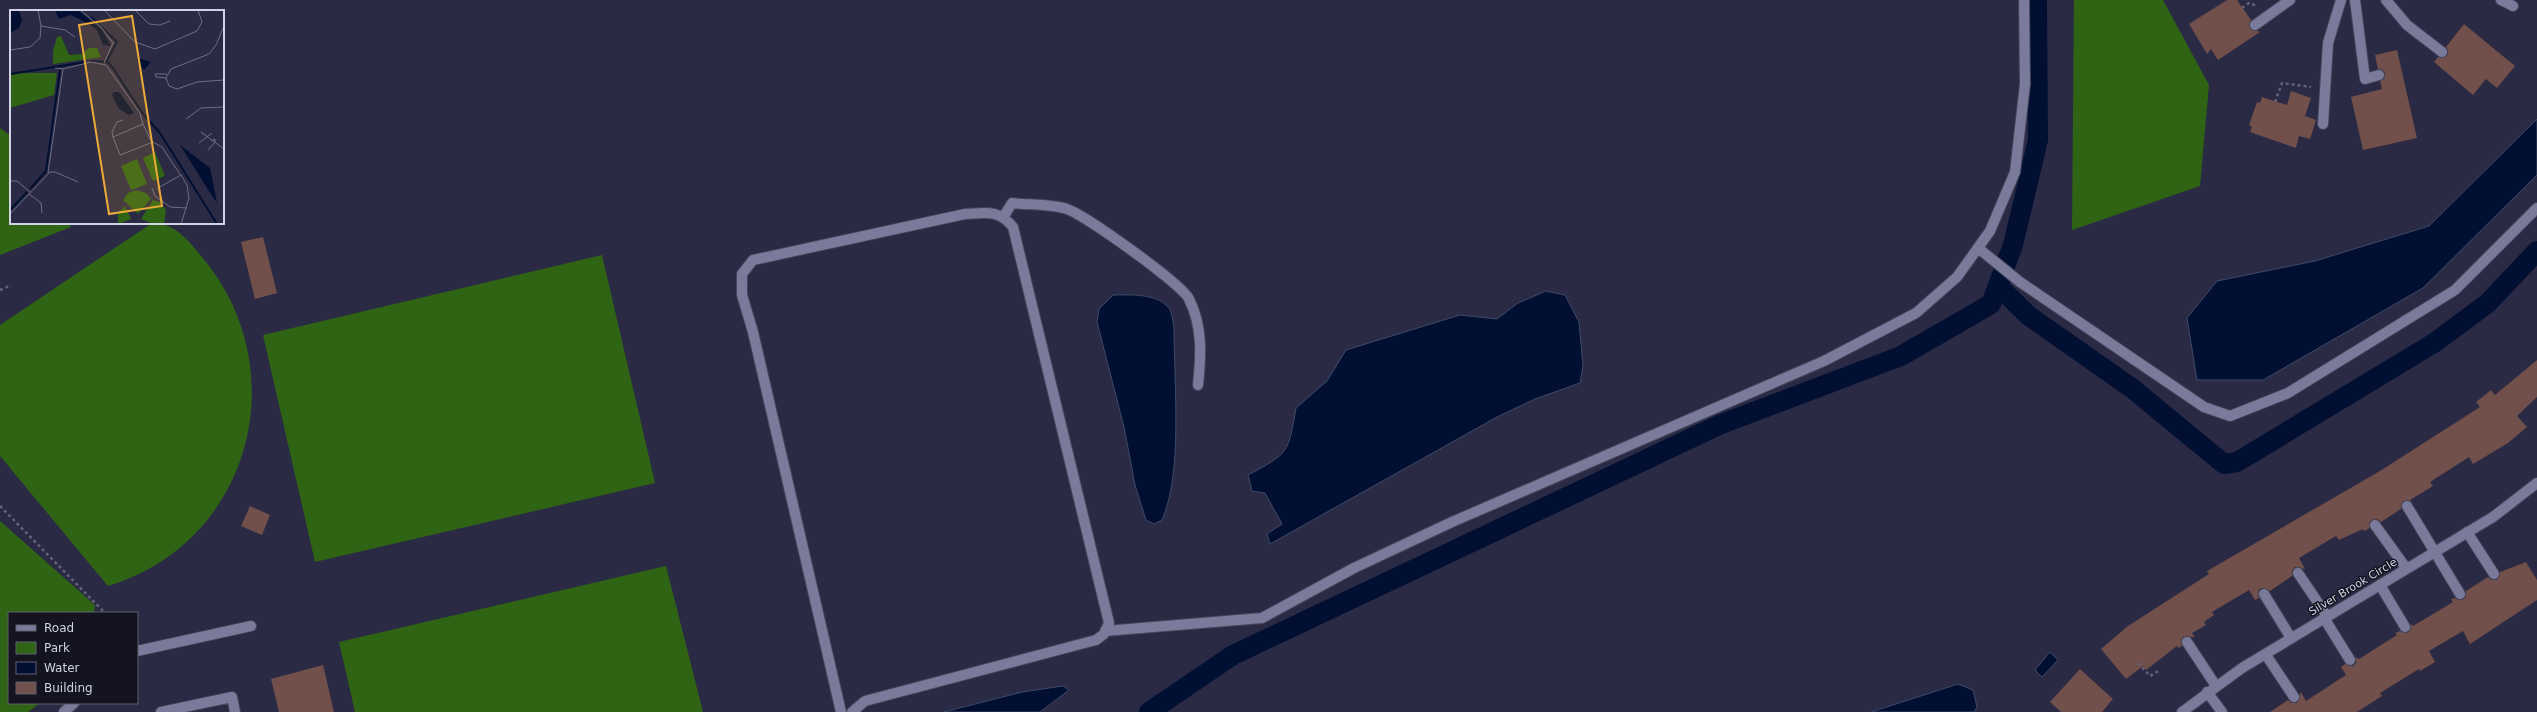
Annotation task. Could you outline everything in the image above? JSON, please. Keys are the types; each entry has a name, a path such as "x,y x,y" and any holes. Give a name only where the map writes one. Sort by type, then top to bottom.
{"street":[{"path":"1105,631 1262,618 1354,568 1452,522 1824,361 1916,314 1957,277 1990,231 2015,172 2025,84 2024,0"},
{"path":"2255,25 2290,0"},
{"path":"2324,124 2327,90 2328,43 2341,0"},
{"path":"2355,0 2365,79 2379,75"},
{"path":"2386,0 2407,25 2442,52"},
{"path":"2501,0 2513,6"},
{"path":"1004,216 1012,203 1067,209 1138,254 1188,297 1196,318 1202,351 1198,385"},
{"path":"1978,248 2020,282 2204,407 2230,416 2288,393 2455,290 2537,208"},
{"path":"841,712 753,332 742,295 742,274 753,260 965,214 990,213 1004,216 1013,227 1109,623 1105,631 1096,640 865,701 852,712"},
{"name":"Silver Brook Circle","path":"2182,712 2212,689 2291,638 2493,517 2537,483"},
{"path":"2407,506 2460,594"},
{"path":"2375,525 2406,568"},
{"path":"2468,532 2494,574"},
{"path":"2298,573 2350,660"},
{"path":"2380,584 2405,627"},
{"path":"2264,594 2291,638"},
{"path":"138,651 251,626"},
{"path":"2187,642 2212,689 2222,712"},
{"path":"2266,655 2294,696"},
{"path":"161,712 232,697 235,712"},
{"path":"64,712 73,704"}],"path":[{"path":"2275,102 2282,83 2327,90"},
{"path":"0,290 11,285"},
{"path":"0,506 104,612"},
{"path":"2138,664 2150,676 2160,670"}],"green space":[{"path":"2074,0 2163,0 2209,85 2200,186 2072,230"},
{"path":"0,128 10,135 10,224 70,224 71,227 0,255"},
{"path":"151,224 160,224 174,229 192,245 202,257 231,302 248,350 252,399 244,448 226,493 196,532 157,564 108,586 0,456 0,325"},
{"path":"602,255 655,483 315,562 263,335"},
{"path":"0,521 95,605 94,612 8,612 8,704 39,704 28,712 0,712"},
{"path":"666,566 703,712 355,712 339,642"}],"water":[{"path":"2537,119 2537,175 2423,288 2263,380 2197,380 2187,318 2217,281 2315,261 2429,226"},
{"path":"1546,291 1565,295 1579,322 1583,366 1580,383 1535,399 1497,417 1270,544 1267,534 1282,524 1265,493 1252,491 1248,475 1272,462 1284,450 1291,435 1296,408 1327,381 1346,350 1460,315 1497,319 1518,303"},
{"path":"1113,295 1142,296 1157,299 1168,307 1173,320 1176,427 1173,478 1169,500 1162,520 1154,524 1146,520 1135,485 1124,427 1097,322 1099,309"},
{"path":"2050,652 2058,660 2042,677 2035,670"},
{"path":"1958,684 1973,690 1977,707 1974,712 1871,712"},
{"path":"1063,686 1069,690 1040,712 944,712 1022,692"}],"building":[{"path":"2227,0 2237,0 2251,20 2250,28 2260,32 2218,60 2211,49 2207,54 2189,24"},
{"path":"2464,24 2515,66 2497,88 2486,79 2473,95 2434,62 2438,57 2447,56 2448,52 2446,47"},
{"path":"2397,50 2417,138 2363,150 2351,97 2382,89 2380,81 2385,74 2383,70 2378,69 2375,55"},
{"path":"2291,91 2311,98 2305,116 2316,120 2310,139 2299,136 2296,148 2250,132 2252,127 2249,125 2257,102 2260,103 2262,97 2287,105"},
{"path":"263,237 277,293 255,299 241,242"},
{"path":"2537,360 2537,397 2517,416 2527,427 2508,443 2473,464 2469,457 2430,482 2433,486 2410,500 2412,502 2403,501 2401,509 2381,522 2377,519 2372,520 2369,523 2370,528 2364,531 2363,529 2339,540 2336,536 2299,558 2305,569 2295,567 2292,571 2292,576 2270,591 2261,588 2258,591 2259,598 2255,600 2249,590 2212,612 2214,615 2204,622 2206,625 2192,633 2195,637 2183,637 2182,646 2178,648 2177,646 2146,670 2143,666 2126,679 2101,649 2128,626 2209,574 2207,571 2380,471 2480,407 2476,402 2491,390 2495,395"},
{"path":"250,506 270,515 262,535 241,526"},
{"path":"2526,562 2537,580 2537,600 2470,644 2463,631 2429,651 2435,662 2420,671 2419,669 2380,693 2382,696 2357,712 2270,712 2288,700 2291,703 2297,703 2301,692 2306,701 2346,675 2341,667 2345,664 2353,666 2356,663 2356,657 2359,659 2397,635 2395,633 2400,631 2405,633 2409,632 2411,624 2413,626 2453,602 2451,599 2464,599 2466,591 2488,577 2491,580 2497,580 2500,572"},
{"path":"323,665 334,712 279,712 271,679"},
{"path":"2080,669 2113,699 2102,712 2061,712 2050,702"}],"waterway":[{"path":"1149,712 1233,655 1719,425 1901,356 1991,304 2013,245 2038,140 2037,0"},
{"path":"1998,286 2029,316 2133,389 2224,464 2237,462 2434,343 2488,303 2537,251"}]}
